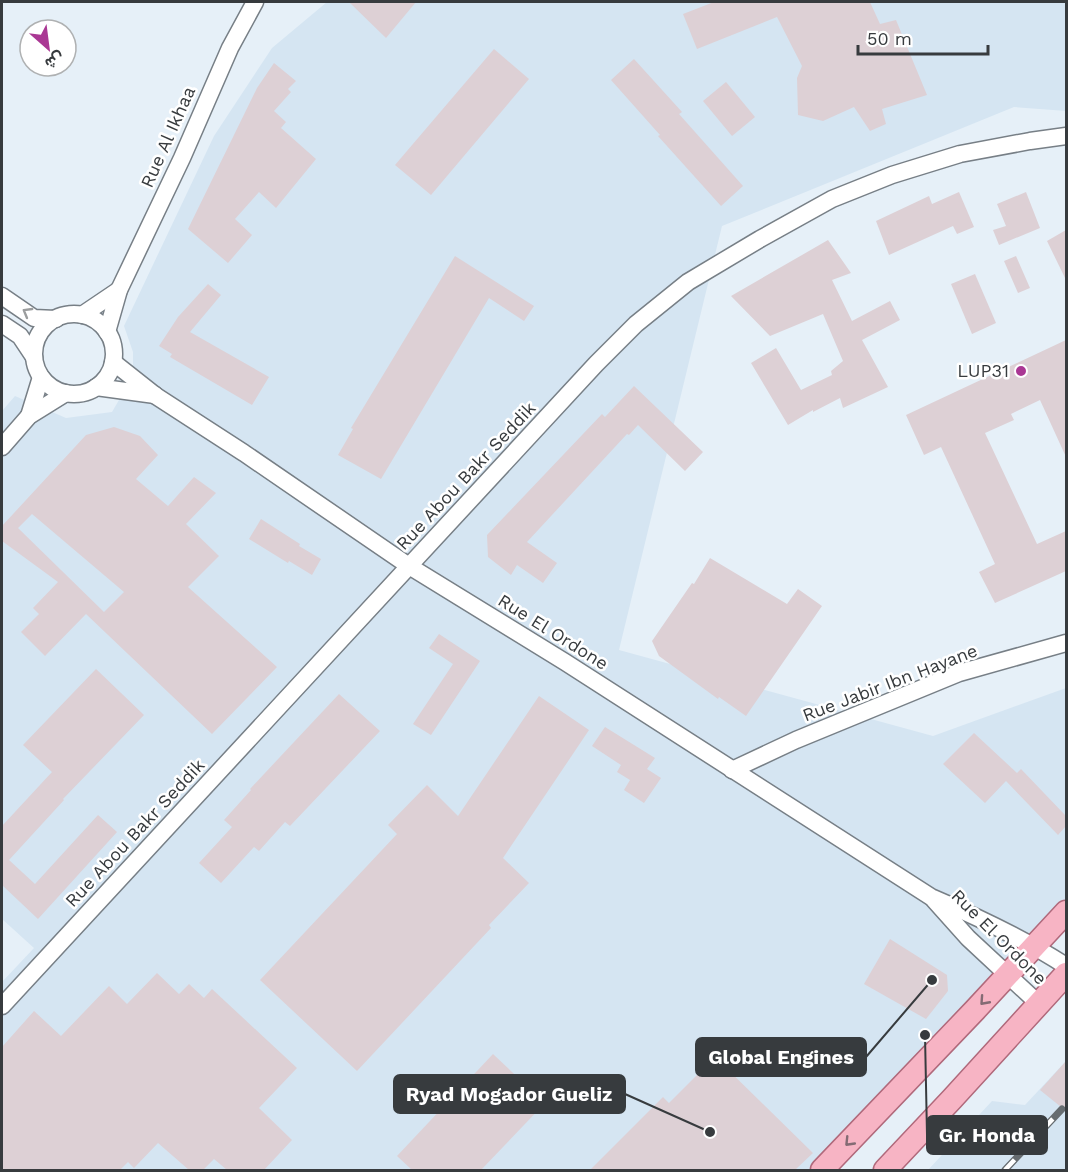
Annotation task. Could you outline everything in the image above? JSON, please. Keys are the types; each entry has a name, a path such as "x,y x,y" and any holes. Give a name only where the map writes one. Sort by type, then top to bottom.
{"main road":[{"path":"822,1170 1066,912"},
{"path":"885,1170 1066,974"}],"street":[{"name":"Rue Al Ikhaa","path":"107,332 119,290 182,158 230,48 255,2"},
{"name":"Rue Abou Bakr Seddik","path":"2,1006 596,364 636,324 688,282 832,199 892,175 960,154 1066,136"},
{"path":"82,315 119,290"},
{"path":"2,296 34,318 56,319"},
{"path":"71,315 82,315 99,322 107,332 113,346 114,362 108,376 96,387 82,393 66,393 52,388 41,377 36,367 35,348 37,339 48,324 71,315"},
{"path":"2,324 20,336 34,357"},
{"name":"Rue El Ordone","path":"114,362 156,396 409,566 565,662 931,897 1035,946 1066,966"},
{"path":"29,416 41,377"},
{"name":"Rue El Ordone","path":"96,387 156,396"},
{"path":"2,447 29,416 66,393"},
{"name":"Rue Jabir Ibn Hayane","path":"732,770 796,740 959,674 1066,643"},
{"name":"Rue El Ordone","path":"931,897 968,938 1039,1004"}],"shaded area":[{"path":"327,2 1066,2 1066,111 1014,107 722,226 619,650 933,736 1066,688 1066,919 829,1170 2,1170 2,982 34,948 2,919 2,411 15,396 66,418 112,412 133,376 133,352 124,326 214,136 272,48"},
{"path":"1066,1061 1066,1170 928,1170 992,1101 1025,1105"}],"building":[{"path":"349,2 416,2 386,38"},
{"path":"714,2 870,2 880,24 896,20 927,95 882,109 886,124 870,131 854,107 823,121 798,115 797,78 802,66 777,17 697,49 683,14"},
{"path":"494,49 529,79 431,195 395,165"},
{"path":"634,59 682,112 679,114 743,186 721,206 611,80"},
{"path":"274,63 296,81 288,89 291,92 274,111 286,122 281,128 316,159 276,208 259,192 235,219 252,235 228,263 188,229 257,88"},
{"path":"726,82 755,117 732,136 703,101"},
{"path":"959,192 974,227 957,234 953,226 889,255 876,221 929,196 932,204"},
{"path":"1026,192 1040,228 999,245 993,230 1006,226 997,204"},
{"path":"1066,230 1066,280 1047,241"},
{"path":"828,240 851,273 832,280 852,321 890,301 900,320 862,340 888,387 843,408 840,398 788,425 751,363 776,348 801,390 832,375 831,371 843,361 823,314 770,336 731,296"},
{"path":"455,256 534,306 524,321 489,298 381,479 338,455 353,429 351,428"},
{"path":"1016,256 1030,288 1018,293 1004,261"},
{"path":"975,274 996,323 972,334 951,284"},
{"path":"208,284 221,295 190,332 269,377 252,405 170,357 172,354 159,346 178,317"},
{"path":"1066,340 1066,457 1040,400 1011,414 1014,420 985,433 1037,544 1066,531 1066,571 995,603 979,572 995,564 941,447 924,455 906,415"},
{"path":"634,386 703,452 685,471 638,425 527,542 557,563 543,583 517,565 511,575 488,557 487,535 602,414 605,417"},
{"path":"114,427 140,436 158,455 136,479 168,506 194,477 216,493 186,524 219,556 188,587 277,667 212,734 86,614 45,656 21,632 39,614 33,608 58,582 2,541 2,526 86,435","holes":["32,514 124,592 104,612 18,528"]},
{"path":"261,519 321,559 312,575 249,539"},
{"path":"710,558 787,604 798,589 822,606 746,716 719,697 718,699 659,656 652,641"},
{"path":"439,634 480,661 431,735 413,724 453,664 429,648"},
{"path":"96,669 144,715 63,799 9,860 35,884 98,815 117,832 38,919 2,885 2,826 52,772 23,745"},
{"path":"339,694 380,731 290,826 285,822 259,851 254,847 221,883 199,863 232,827 224,820"},
{"path":"539,696 589,730 503,858 529,883 489,925 491,928 357,1071 260,980 397,834 388,825 427,785 458,816"},
{"path":"605,727 655,758 647,769 661,778 644,803 624,790 630,780 617,772 621,765 592,746"},
{"path":"974,733 1017,773 1021,769 1066,816 1066,826 1058,835 1006,781 985,803 943,764"},
{"path":"890,939 947,975 948,991 926,1019 864,984"},
{"path":"157,973 179,994 189,984 204,998 212,989 297,1068 259,1108 292,1140 264,1170 227,1170 214,1159 203,1170 189,1170 158,1143 134,1168 128,1162 120,1170 2,1170 2,1047 34,1011 61,1036 109,986 127,1004"},
{"path":"493,1054 545,1103 481,1170 412,1170 397,1156"},
{"path":"715,1057 813,1153 795,1170 590,1170 663,1097 669,1103"},
{"path":"1066,1061 1066,1111 1040,1090"}],"railway":[{"path":"1005,1170 1062,1109"}],"place":[{"name":"LUP31","path":"1021,371"},
{"name":"Global Engines","path":"932,980"},
{"name":"Gr. Honda","path":"925,1035"},
{"name":"Ryad Mogador Gueliz","path":"710,1132"}]}
